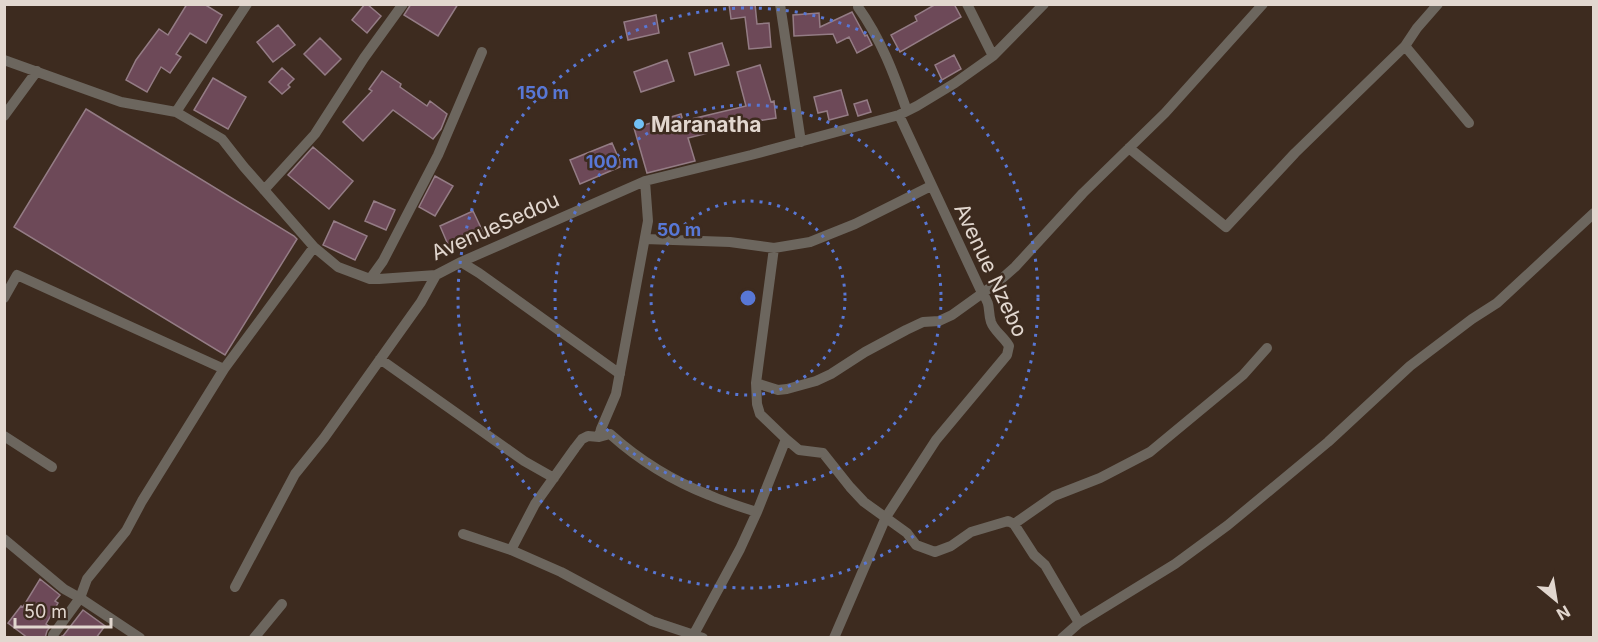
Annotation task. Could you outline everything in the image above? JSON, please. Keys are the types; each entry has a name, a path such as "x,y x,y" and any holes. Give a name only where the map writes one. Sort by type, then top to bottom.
{"street":[{"path":"4,60 121,102 176,112 247,4"},
{"path":"264,189 315,134 364,58 403,4"},
{"path":"780,4 801,142"},
{"path":"967,4 993,56"},
{"name":"AvenueSedou","path":"176,112 222,139 314,247 338,267 370,279 436,275 645,181 801,142 903,113 955,83 993,56 1044,4"},
{"path":"756,383 778,390 816,381 906,330 923,322 939,321 952,315 998,282 1015,267 1083,193 1165,113 1263,4"},
{"path":"1129,148 1226,227 1295,153 1405,46 1438,4"},
{"name":"Avenue Nzebo","path":"858,7 885,52 903,113 931,186 989,305 991,324 1009,346 1007,355 936,440 886,517"},
{"path":"1405,46 1469,123"},
{"path":"370,279 383,261 438,155 482,52"},
{"path":"4,116 37,71"},
{"path":"599,437 616,394 621,374 648,221 645,181"},
{"path":"645,239 730,242 774,248 810,242 855,224 931,186"},
{"path":"1062,638 1079,623 1175,564 1228,525 1328,442 1410,366 1497,303 1593,213"},
{"path":"53,638 53,634 80,598 87,579 126,531 142,501 224,369 314,247"},
{"path":"774,248 756,383 760,414 799,450 823,453 864,502 907,533 916,545 934,552 951,546 971,532 1008,521 1014,524 1034,555 1045,565 1079,623"},
{"path":"461,262 621,374"},
{"path":"4,298 17,275 224,369"},
{"path":"235,587 295,474 324,438 421,302 436,275"},
{"path":"1014,524 1054,496 1100,478 1150,452 1243,375 1267,348"},
{"path":"380,359 524,461 554,478"},
{"path":"511,550 535,504 582,439 588,436 599,437 610,434 628,450 662,472 709,495 757,512"},
{"path":"4,436 52,466"},
{"path":"464,534 511,550 561,572 652,621 697,636 757,512 786,439"},
{"path":"834,638 886,517"},
{"path":"4,539 64,589 140,638"},
{"path":"254,638 282,604"}],"building":[{"path":"187,4 204,4 222,15 206,43 190,33 176,54 181,57 170,73 161,67 147,92 126,80 136,60 159,29 168,35"},
{"path":"365,4 381,16 367,33 352,20"},
{"path":"411,4 458,4 438,36 404,15"},
{"path":"729,4 755,4 757,24 769,23 771,47 749,49 745,17 731,19"},
{"path":"936,4 954,4 961,17 900,52 891,35 917,21 915,16"},
{"path":"852,12 872,45 857,53 849,37 837,43 833,34 794,36 793,15 819,13 820,27"},
{"path":"656,15 659,33 628,40 624,22"},
{"path":"278,25 295,45 273,62 257,42"},
{"path":"320,38 341,59 325,75 304,54"},
{"path":"722,43 729,65 695,75 689,53"},
{"path":"954,55 961,69 942,80 935,65"},
{"path":"667,60 674,81 641,92 634,72"},
{"path":"760,65 771,102 774,101 776,118 731,125 732,127 688,138 695,161 647,173 634,128 681,114 683,121 746,106 737,72"},
{"path":"282,68 294,79 288,85 290,87 282,94 269,82"},
{"path":"382,71 427,106 430,101 447,114 441,129 433,139 393,110 363,141 343,122 372,91 369,89"},
{"path":"213,78 246,97 228,129 194,110"},
{"path":"841,90 848,115 829,120 827,111 818,113 814,97"},
{"path":"867,100 871,112 858,116 854,104"},
{"path":"86,109 297,239 225,355 14,227"},
{"path":"612,143 622,166 580,184 570,160"},
{"path":"313,147 353,181 329,209 288,175"},
{"path":"435,176 453,186 435,216 419,207"},
{"path":"374,201 395,210 386,230 365,221"},
{"path":"473,211 483,232 449,247 440,226"},
{"path":"334,221 367,236 355,260 323,245"},
{"path":"40,579 60,595 55,601 58,603 46,624 50,627 45,638 28,638 8,623 21,606 23,607"},
{"path":"83,610 105,626 96,638 60,638 63,636"}],"place":[{"name":"Maranatha","path":"639,124"}]}
